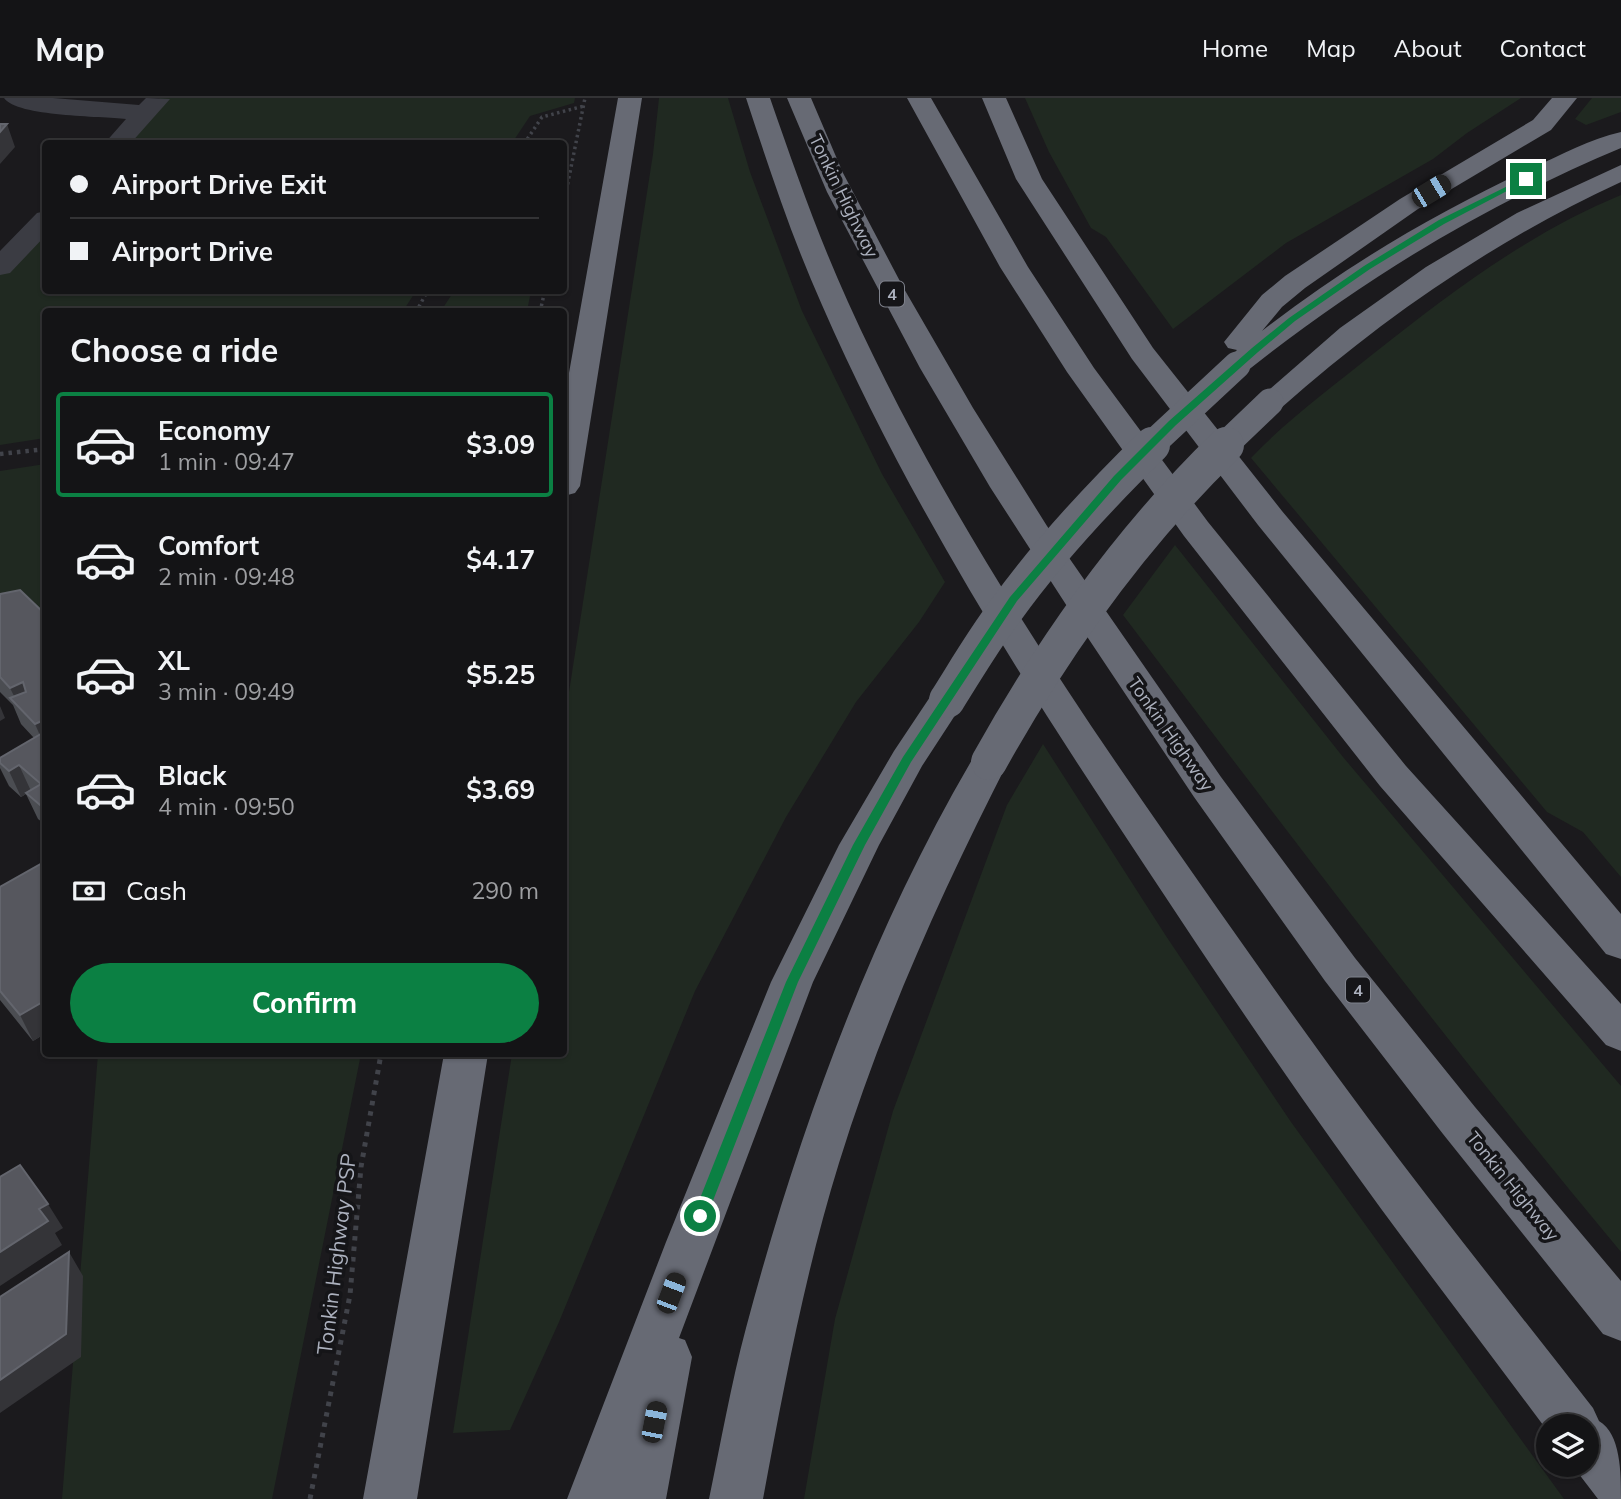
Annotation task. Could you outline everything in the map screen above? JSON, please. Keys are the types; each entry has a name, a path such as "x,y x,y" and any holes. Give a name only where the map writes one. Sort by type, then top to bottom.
{"highway":[{"path":"567,468 630,98"},
{"path":"758,98 792,202 846,331 934,507 1063,718 1352,1132 1566,1414"},
{"name":"Tonkin Highway","path":"799,98 834,180 910,328 1000,482 1104,638 1304,922 1480,1147 1621,1318"},
{"path":"919,98 1014,267 1082,372 1196,529 1393,776 1621,1033"},
{"path":"994,98 1029,179 1142,353 1270,518 1621,943"},
{"path":"594,1499 690,1242 792,982 859,845 907,760 1022,589 1108,487 1232,360 1272,301 1295,282 1409,204 1542,125 1565,98"},
{"path":"1232,360 1346,282 1442,222 1564,161 1621,139"},
{"path":"736,1499 770,1330 816,1163 866,1025 931,874 1025,697 1135,543 1203,467 1322,356 1419,284 1505,232 1621,173"},
{"path":"390,1499 465,1057"},
{"path":"639,1499 690,1242"},
{"path":"1599,1458 1621,1486"}],"street":[{"path":"16,98 28,103 152,105"},
{"path":"120,140 152,105"},
{"path":"0,267 42,223"}],"path":[{"path":"567,188 586,98"},
{"path":"527,140 542,117 584,106"},
{"path":"0,454 42,449"},
{"name":"Tonkin Highway PSP","path":"310,1499 350,1295 361,1167 380,1057"}],"shaded area":[{"path":"160,98 575,98 574,103 530,116 514,140 120,140"},
{"path":"659,98 728,98 750,172 802,311 882,474 945,582 919,622 856,702 786,817 695,991 559,1322 510,1430 453,1433 512,1057 567,1057 567,705 653,154"},
{"path":"1025,98 1521,98 1433,159 1286,243 1173,329 1106,237 1091,228 1049,152"},
{"path":"1592,98 1621,98 1621,112 1586,125 1575,119"},
{"path":"1621,195 1621,877 1583,832 1547,812 1251,458 1310,404 1461,287 1554,227"},
{"path":"42,222 42,294 414,294 405,308 42,308 42,438 0,445 0,267"},
{"path":"452,294 530,294 528,308 443,308"},
{"path":"42,464 42,610 24,595 0,607 0,471"},
{"path":"1175,545 1343,757 1621,1086 1621,1252 1430,1016 1123,615"},
{"path":"1043,744 1166,936 1291,1122 1536,1460 1536,1477 1548,1477 1564,1499 804,1499 835,1319 893,1111 1007,805"},
{"path":"98,1057 360,1057 272,1499 62,1499"}],"building":[{"path":"20,590 42,611 42,721 35,724 10,698 26,692 23,682 10,688 0,677 0,594"},
{"path":"42,733 42,807 26,793 41,784 19,765 9,771 0,763 0,758"},
{"path":"42,863 42,1002 20,1015 0,991 0,887"},
{"path":"20,1165 48,1204 39,1209 48,1221 0,1252 0,1177"},
{"path":"69,1252 66,1334 0,1380 0,1297"}],"route":[{"path":"700,1216 792,982 859,845 907,760 1013,599 1117,478 1173,423 1255,350 1367,267 1442,222 1526,179"}]}
